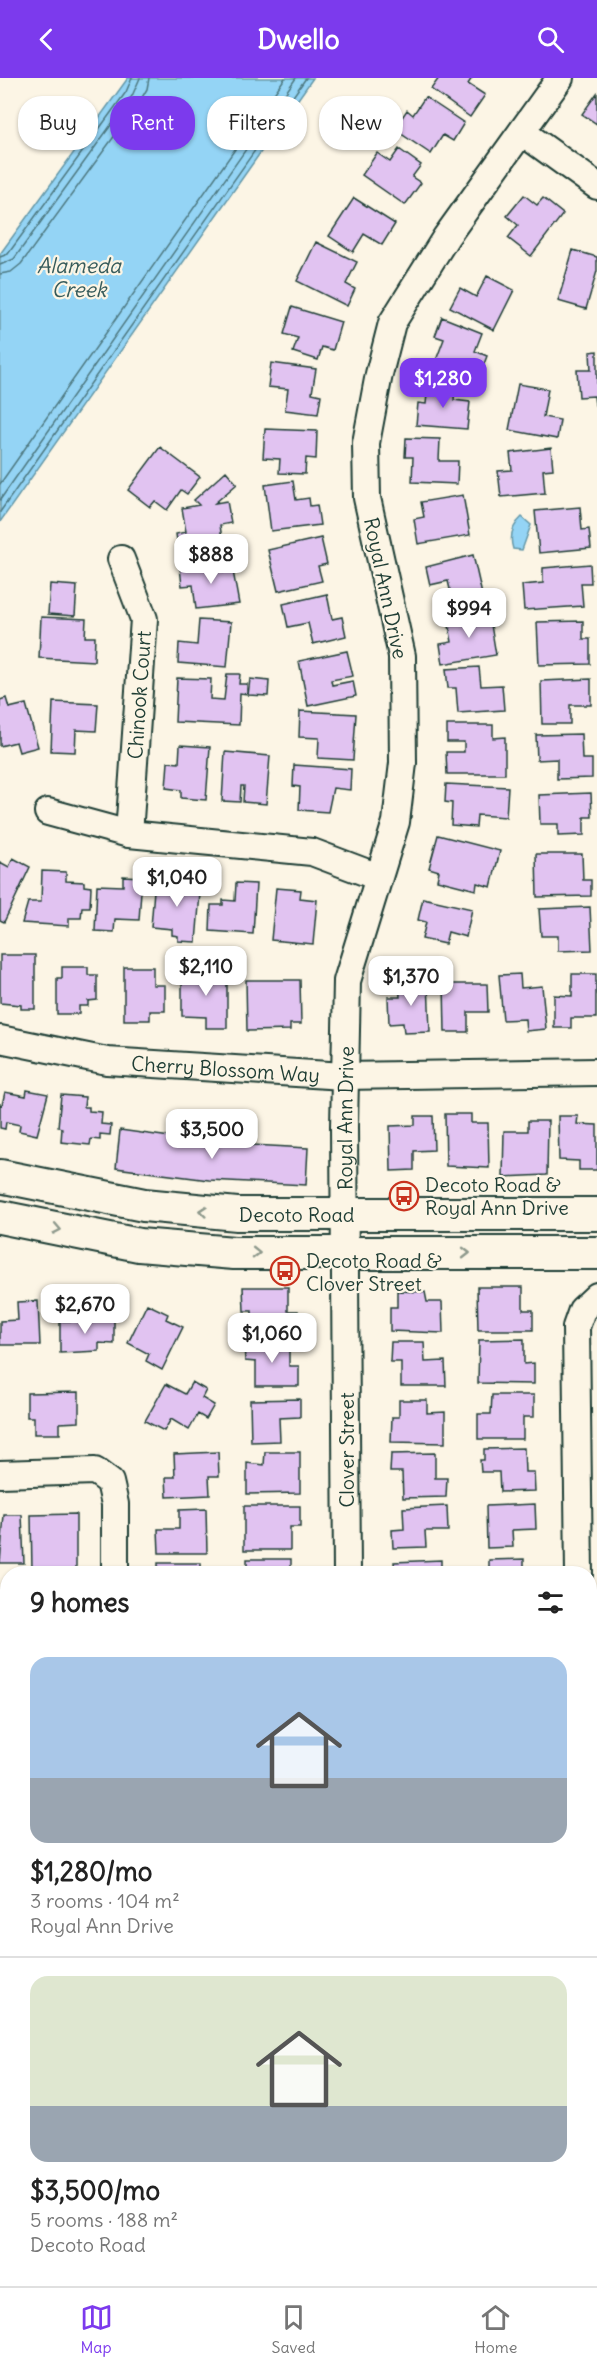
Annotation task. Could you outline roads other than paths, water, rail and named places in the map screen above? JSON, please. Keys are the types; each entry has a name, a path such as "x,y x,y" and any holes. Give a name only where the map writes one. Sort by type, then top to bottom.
{"main road":[{"name":"Decoto Road","path":"0,1176 144,1205 237,1214 345,1216 597,1214"},
{"name":"Decoto Road","path":"0,1217 139,1245 234,1253 597,1253"}],"street":[{"name":"Royal Ann Drive","path":"345,1254 344,1076 347,981 396,822 404,763 402,656 367,498 366,443 379,374 392,323 446,237 560,78"},
{"path":"522,132 597,186"},
{"name":"Chinook Court","path":"121,559 144,619 129,834"},
{"path":"48,812 129,834 312,852 378,877"},
{"name":"Cherry Blossom Way","path":"0,1039 107,1062 344,1076 597,1072"},
{"name":"Clover Street","path":"345,1254 347,1566"},
{"path":"585,1560 576,1327 590,1303"},
{"path":"0,1474 95,1471 110,1482 115,1504 115,1566"}],"water":[{"name":"Alameda Creek","path":"128,78 313,78 300,96 207,96 207,150 262,150 0,522 0,254 76,150 98,150 98,119 110,103 110,150 195,150 195,96 115,96"},
{"path":"522,517 531,525 522,550 513,549 512,532"}],"place":[{"name":"Decoto Road & Royal Ann Drive","path":"404,1196"},
{"name":"Decoto Road & Clover Street","path":"285,1271"}]}
